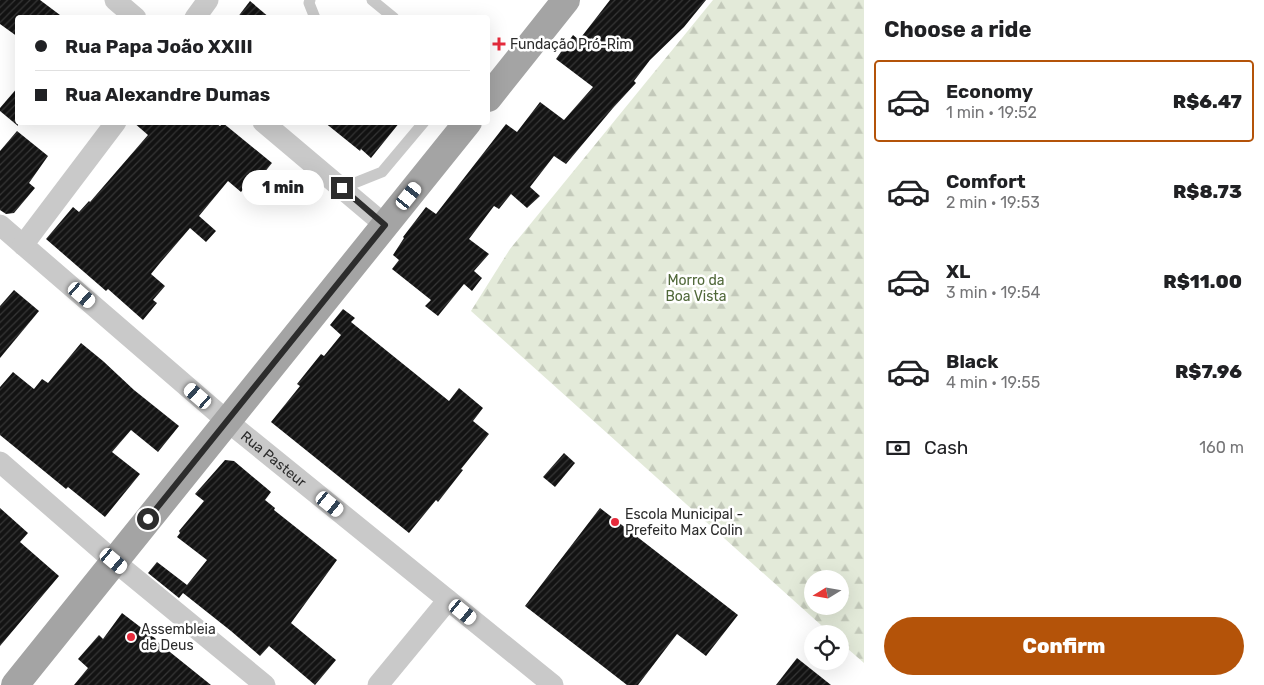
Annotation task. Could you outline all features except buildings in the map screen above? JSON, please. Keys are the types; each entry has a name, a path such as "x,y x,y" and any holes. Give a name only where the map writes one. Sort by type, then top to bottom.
{"main road":[{"path":"490,95 566,0"},
{"path":"15,685 466,125"}],"street":[{"path":"115,0 132,15"},
{"path":"197,15 208,0"},
{"path":"23,245 114,125"},
{"path":"267,125 385,225"},
{"name":"Rua Pasteur","path":"0,225 227,421 553,685"},
{"path":"0,462 114,561 265,685"},
{"path":"378,685 448,600"}],"lane":[{"path":"310,0 309,3 314,15"},
{"path":"372,0 390,15"},
{"path":"342,188 382,172 421,125"}],"green space":[{"name":"Morro da Boa Vista","path":"713,0 864,0 864,663 849,650 849,625 821,625 810,615 849,615 849,570 804,570 804,610 471,311 510,249"}],"place":[{"name":"Fundação Pró-Rim","path":"499,44"},
{"name":"Escola Municipal - Prefeito Max Colin","path":"615,522"},
{"name":"Assembleia de Deus","path":"131,637"}],"route":[{"path":"148,519 385,225 342,188"}]}
